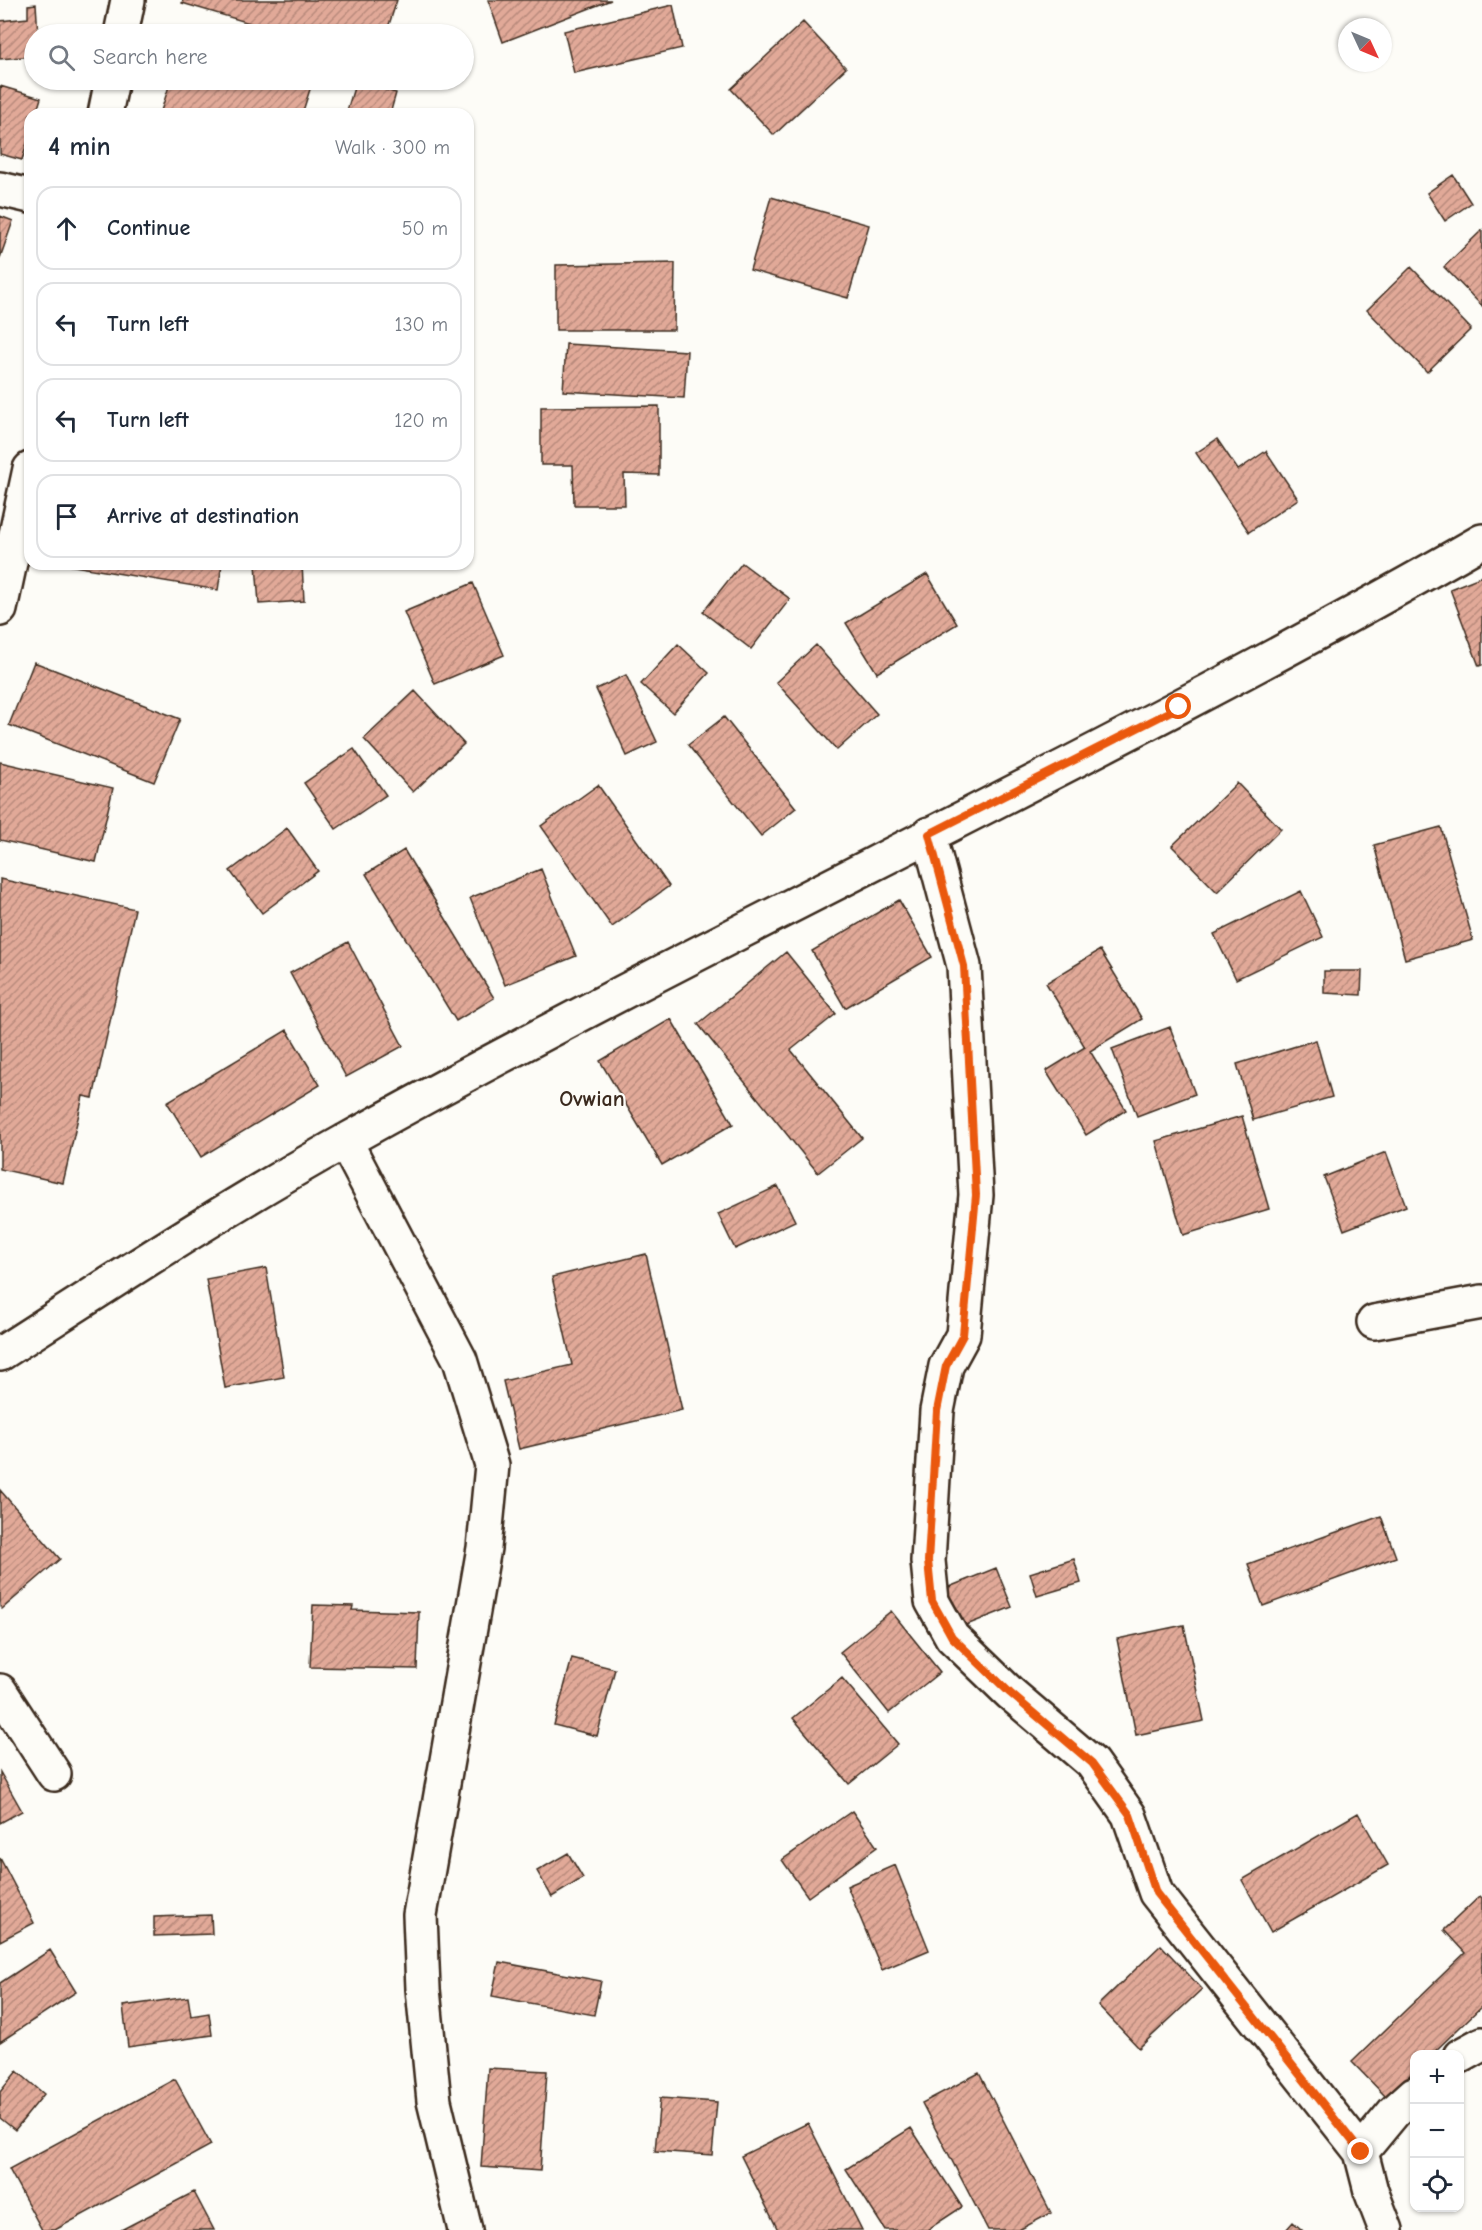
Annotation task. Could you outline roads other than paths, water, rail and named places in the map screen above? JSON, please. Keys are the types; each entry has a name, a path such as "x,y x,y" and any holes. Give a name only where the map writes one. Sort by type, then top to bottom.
{"street":[{"path":"123,24 128,0"},
{"path":"106,108 110,90"},
{"path":"0,189 24,195"},
{"path":"0,609 24,497"},
{"path":"0,1354 150,1258 345,1141 653,976 1190,701 1376,602 1482,541"},
{"path":"929,834 964,966 976,1195 963,1335 946,1366 937,1411 928,1561 932,1601 952,1637 1010,1693 1092,1763 1130,1815 1156,1893 1361,2152 1371,2191 1386,2230"},
{"path":"345,1141 460,1360 492,1465 484,1548 420,1915 423,1989 434,2102 465,2230"},
{"path":"1374,1322 1482,1302"},
{"path":"0,1691 54,1774"},
{"path":"1464,2054 1482,2044"},
{"path":"1361,2152 1394,2112 1410,2098"}],"district":[{"name":"Ovwian","path":"592,1098"}]}
